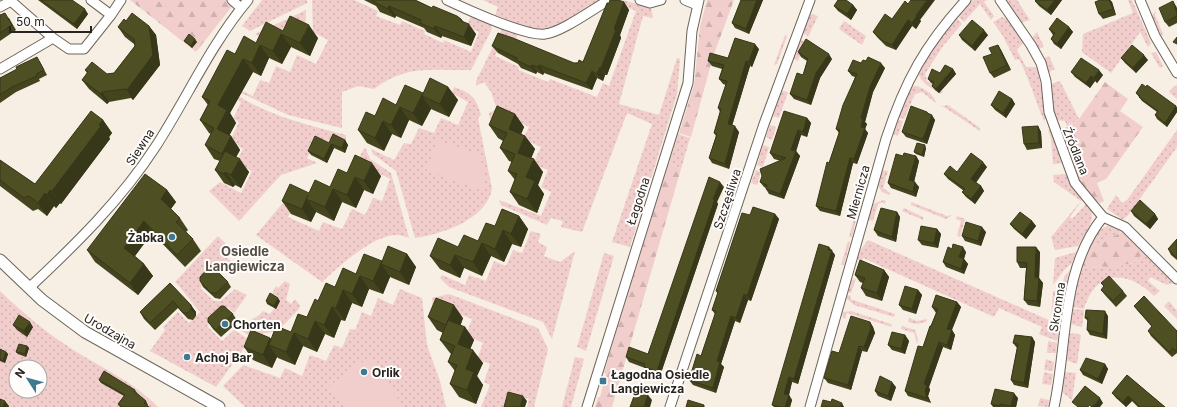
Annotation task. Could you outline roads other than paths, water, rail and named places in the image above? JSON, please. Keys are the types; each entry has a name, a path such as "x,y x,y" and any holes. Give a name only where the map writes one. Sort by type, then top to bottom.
{"street":[{"path":"91,0 111,15"},
{"path":"0,7 11,1 53,38 69,49 84,49 121,0"},
{"path":"232,0 241,8"},
{"name":"Siewna","path":"29,288 113,205 133,180 156,146 241,8 248,0"},
{"path":"447,0 483,16 528,33 544,35 555,31 609,0"},
{"path":"640,0 650,3 661,0"},
{"path":"685,0 698,2"},
{"name":"Szczęśliwa","path":"670,407 764,124 810,0"},
{"name":"Miernicza","path":"810,407 886,139 900,101 930,42 966,0"},
{"name":"Źródlana","path":"1000,0 1037,53 1046,81 1049,112 1072,176 1103,217 1126,227 1177,279"},
{"path":"1140,0 1155,36 1177,73"},
{"name":"Łagodna","path":"587,407 688,83 692,31 698,2"},
{"path":"0,69 53,38"},
{"name":"Skromna","path":"1054,407 1071,287 1079,258 1092,232 1103,217"},
{"name":"Urodzajna","path":"0,260 60,315 85,332 219,407"}],"place":[{"name":"Żabka","path":"172,237"},
{"name":"Chorten","path":"225,324"},
{"name":"Achoj Bar","path":"187,357"},
{"name":"Orlik","path":"364,372"},
{"name":"Łagodna Osiedle Langiewicza","path":"603,381"}],"district":[{"name":"Osiedle Langiewicza","path":"245,258"}]}
